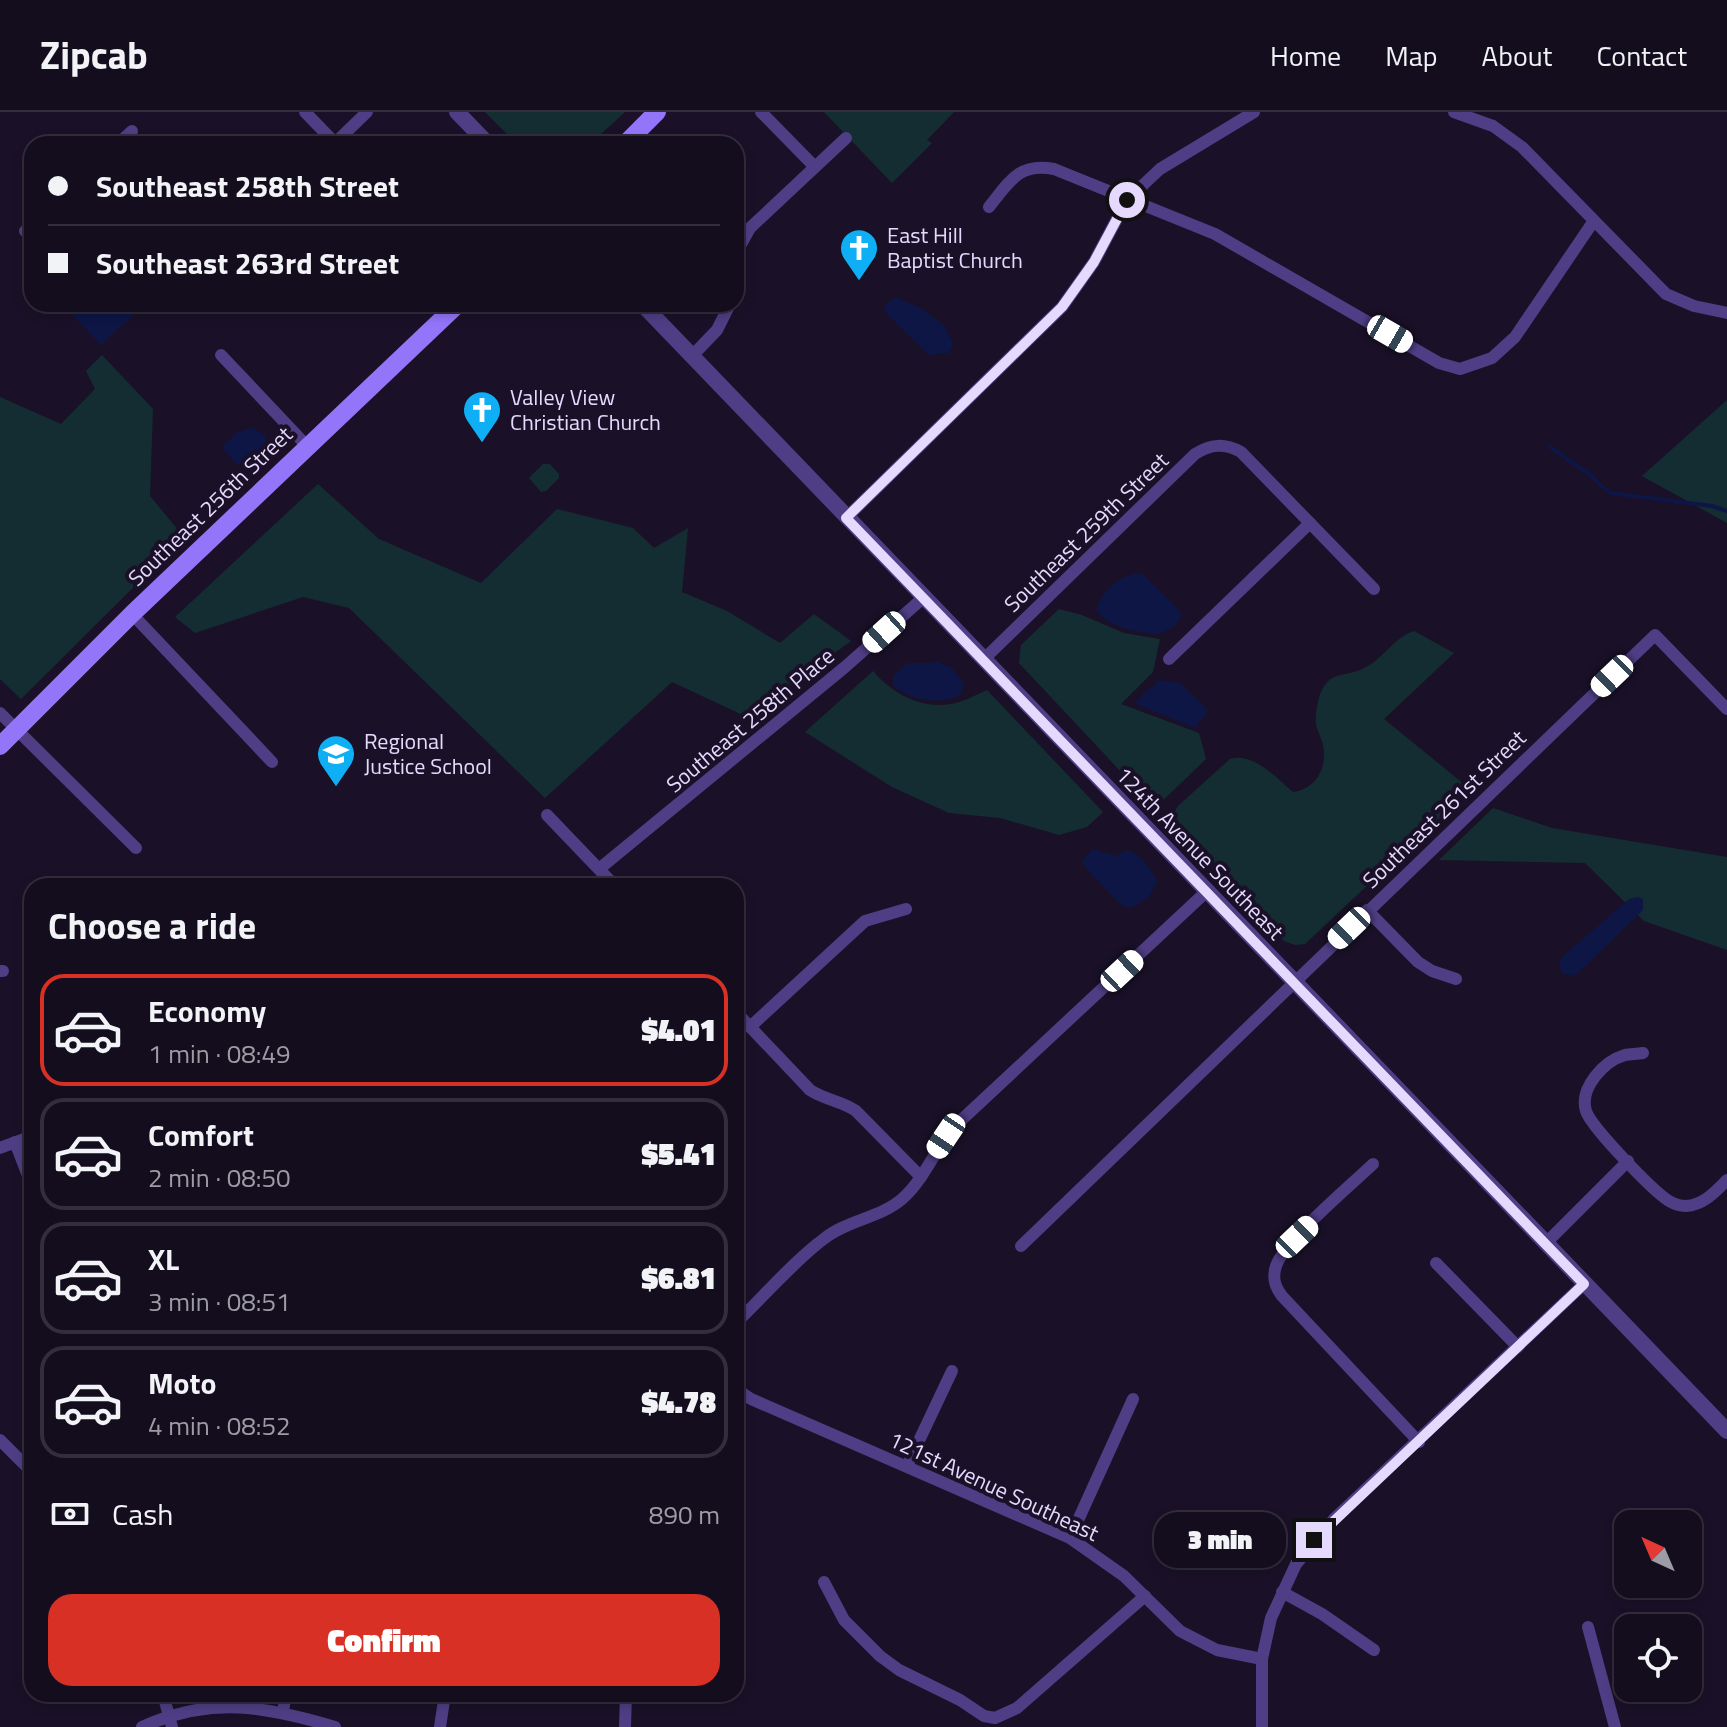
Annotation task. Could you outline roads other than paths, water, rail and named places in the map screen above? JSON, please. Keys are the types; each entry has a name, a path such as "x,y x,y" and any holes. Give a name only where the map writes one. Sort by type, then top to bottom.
{"main road":[{"path":"633,136 657,112"},
{"name":"Southeast 256th Street","path":"0,746 132,614 449,312"}],"street":[{"path":"305,112 335,136"},
{"path":"345,136 367,112"},
{"path":"457,112 480,136"},
{"path":"761,112 815,167"},
{"path":"846,518 1062,307 1094,262 1127,200 1160,169 1254,112"},
{"path":"1454,112 1493,126 1522,147 1666,294 1694,306 1727,313"},
{"path":"127,136 132,131"},
{"path":"744,238 750,228 846,138"},
{"path":"989,207 1017,175 1037,165 1054,169 1215,234 1439,363 1460,369 1492,358 1515,337 1593,222"},
{"name":"124th Avenue Southeast","path":"650,312 1727,1431"},
{"path":"692,356 717,330 726,312"},
{"path":"221,355 307,446"},
{"name":"Southeast 259th Street","path":"983,660 1205,447 1223,446 1241,452 1310,523"},
{"path":"1169,659 1310,523 1374,589"},
{"name":"Southeast 258th Place","path":"599,869 833,677 923,598"},
{"path":"132,614 272,762"},
{"name":"Southeast 261st Street","path":"1021,1246 1655,635 1727,709"},
{"path":"0,713 136,848"},
{"path":"547,815 607,878"},
{"path":"744,1315 824,1239 842,1227 887,1210 909,1193 956,1125 1206,892"},
{"path":"750,1027 865,921 906,909"},
{"path":"1367,910 1418,962 1432,971 1456,979"},
{"path":"744,1021 810,1090 847,1104 856,1111 921,1177"},
{"path":"1643,1053 1625,1055 1615,1060 1592,1080 1585,1092 1586,1113 1667,1200 1688,1206 1699,1203 1727,1180"},
{"path":"0,1148 24,1139"},
{"path":"15,1142 24,1165"},
{"path":"1545,1244 1628,1161"},
{"path":"1373,1164 1287,1248 1275,1269 1274,1278 1282,1296 1419,1442"},
{"path":"1436,1263 1518,1347"},
{"path":"1262,1727 1262,1659 1271,1618 1296,1564 1317,1537 1584,1284"},
{"path":"907,1466 952,1371"},
{"name":"121st Avenue Southeast","path":"744,1394 1070,1538 1102,1559 1180,1631 1199,1643 1262,1659"},
{"path":"1070,1538 1133,1399"},
{"path":"0,1440 24,1464"},
{"path":"824,1582 844,1620 880,1656 899,1670 984,1716 995,1718 1017,1708 1145,1596"},
{"path":"1282,1592 1322,1614 1374,1650"},
{"path":"1588,1627 1615,1727"},
{"path":"283,1711 285,1702"},
{"path":"440,1727 444,1702"},
{"path":"625,1727 626,1702"},
{"path":"142,1727 207,1708 243,1707 283,1711 335,1727"}],"waterway":[{"path":"1550,447 1611,493 1712,506 1727,511"}],"place":[{"name":"East Hill Baptist Church","path":"859,282"},
{"name":"Valley View Christian Church","path":"482,444"},
{"name":"Regional Justice School","path":"336,788"}]}
